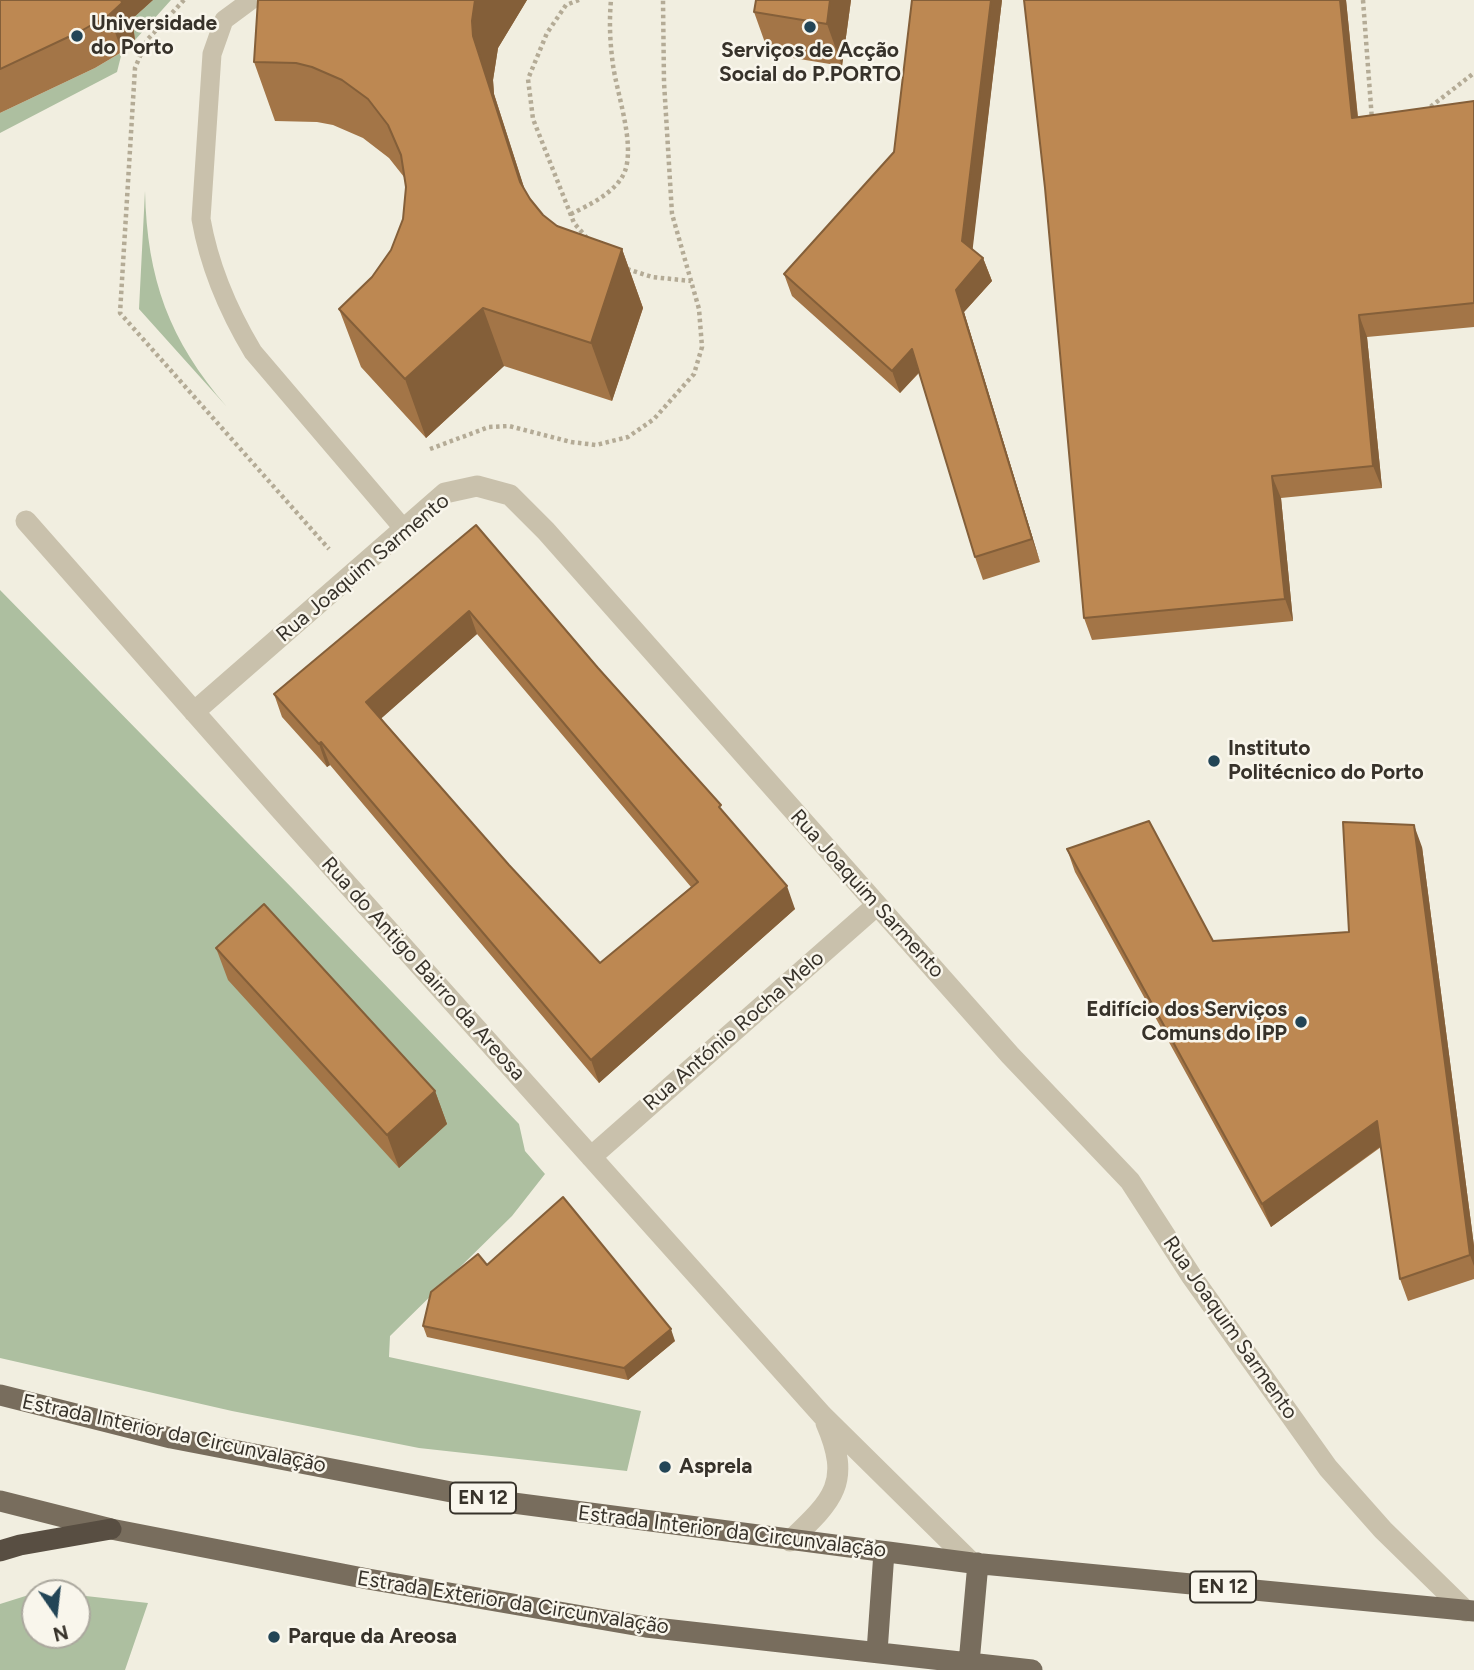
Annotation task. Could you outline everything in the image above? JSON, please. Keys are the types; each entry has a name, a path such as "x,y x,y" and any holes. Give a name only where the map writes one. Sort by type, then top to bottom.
{"highway":[{"path":"0,1551 111,1528"}],"main road":[{"name":"Estrada Interior da Circunvalação","path":"0,1395 170,1438 498,1501 975,1563 1470,1611"},
{"name":"Estrada Exterior da Circunvalação","path":"0,1501 111,1528 368,1579 646,1627 877,1652 969,1667 1032,1670"},
{"path":"877,1652 884,1552"},
{"path":"969,1667 975,1563"}],"street":[{"name":"Rua Joaquim Sarmento","path":"194,712 445,493 477,486 510,495 546,531 1010,1055 1130,1181 1192,1277 1328,1468 1383,1530 1470,1611"},
{"name":"Rua do Antigo Bairro da Areosa","path":"26,521 822,1415 975,1563"},
{"name":"Rua António Rocha Melo","path":"591,1157 877,905"},
{"name":"Rua do Antigo Bairro da Areosa","path":"790,1541 814,1518 828,1500 837,1482 836,1448 822,1415"}],"lane":[{"path":"251,0 225,20 212,54 201,219 206,246 240,330 253,352 403,528"}],"path":[{"path":"579,0 566,5 547,33 528,79 533,119 574,223 588,240"},
{"path":"571,214 607,193 624,173 628,151 613,64 609,24 611,0"},
{"path":"430,449 489,427 509,426 571,442 596,445 628,437 654,419 694,374 702,347 699,309 671,214 663,0"},
{"path":"1363,0 1373,131"},
{"path":"1424,111 1474,73"},
{"path":"623,267 652,277 691,281"}],"green space":[{"path":"153,0 171,0 135,40 132,19"},
{"path":"122,52 117,72 0,133 0,113 95,68"},
{"path":"145,191 150,252 165,307 190,357 227,407 139,309"},
{"path":"0,590 519,1124 525,1151 545,1174 512,1216 390,1336 389,1357 641,1411 627,1471 419,1448 232,1411 0,1358"},
{"path":"21,1597 21,1649 91,1649 91,1597 148,1603 125,1670 0,1670 0,1604"}],"building":[{"path":"0,0 121,0 122,3 109,15 81,31 0,69"},
{"path":"258,0 475,0 473,36 520,182 530,199 543,215 557,226 622,249 591,343 483,308 405,379 339,309 372,277 391,250 403,219 406,187 401,155 388,125 368,99 342,80 296,63 254,62"},
{"path":"756,0 830,0 827,24 754,12"},
{"path":"912,0 991,0 962,241 983,258 956,290 1032,539 975,557 912,349 892,371 784,274 894,152"},
{"path":"1024,0 1340,0 1352,118 1474,101 1474,303 1359,315 1373,466 1272,476 1285,599 1084,618 1045,188"},
{"path":"476,525 598,668 721,805 719,807 787,886 591,1060 321,742 319,744 274,694","holes":["469,611 698,882 600,963 509,865 366,702"]},
{"name":"Edifício dos Serviços Comuns do IPP","path":"1149,821 1213,941 1349,932 1343,822 1414,825 1470,1255 1400,1279 1377,1121 1262,1204 1067,849"},
{"path":"264,904 435,1091 387,1135 216,948"},
{"path":"563,1197 671,1329 624,1368 423,1326 431,1292 478,1254 487,1265"}],"place":[{"name":"Serviços de Acção Social do P.PORTO","path":"810,27"},
{"name":"Universidade do Porto","path":"77,36"},
{"name":"Instituto Politécnico do Porto","path":"1214,761"},
{"name":"Edifício dos Serviços Comuns do IPP","path":"1301,1022"},
{"name":"Asprela","path":"665,1467"},
{"name":"Parque da Areosa","path":"274,1637"}]}
